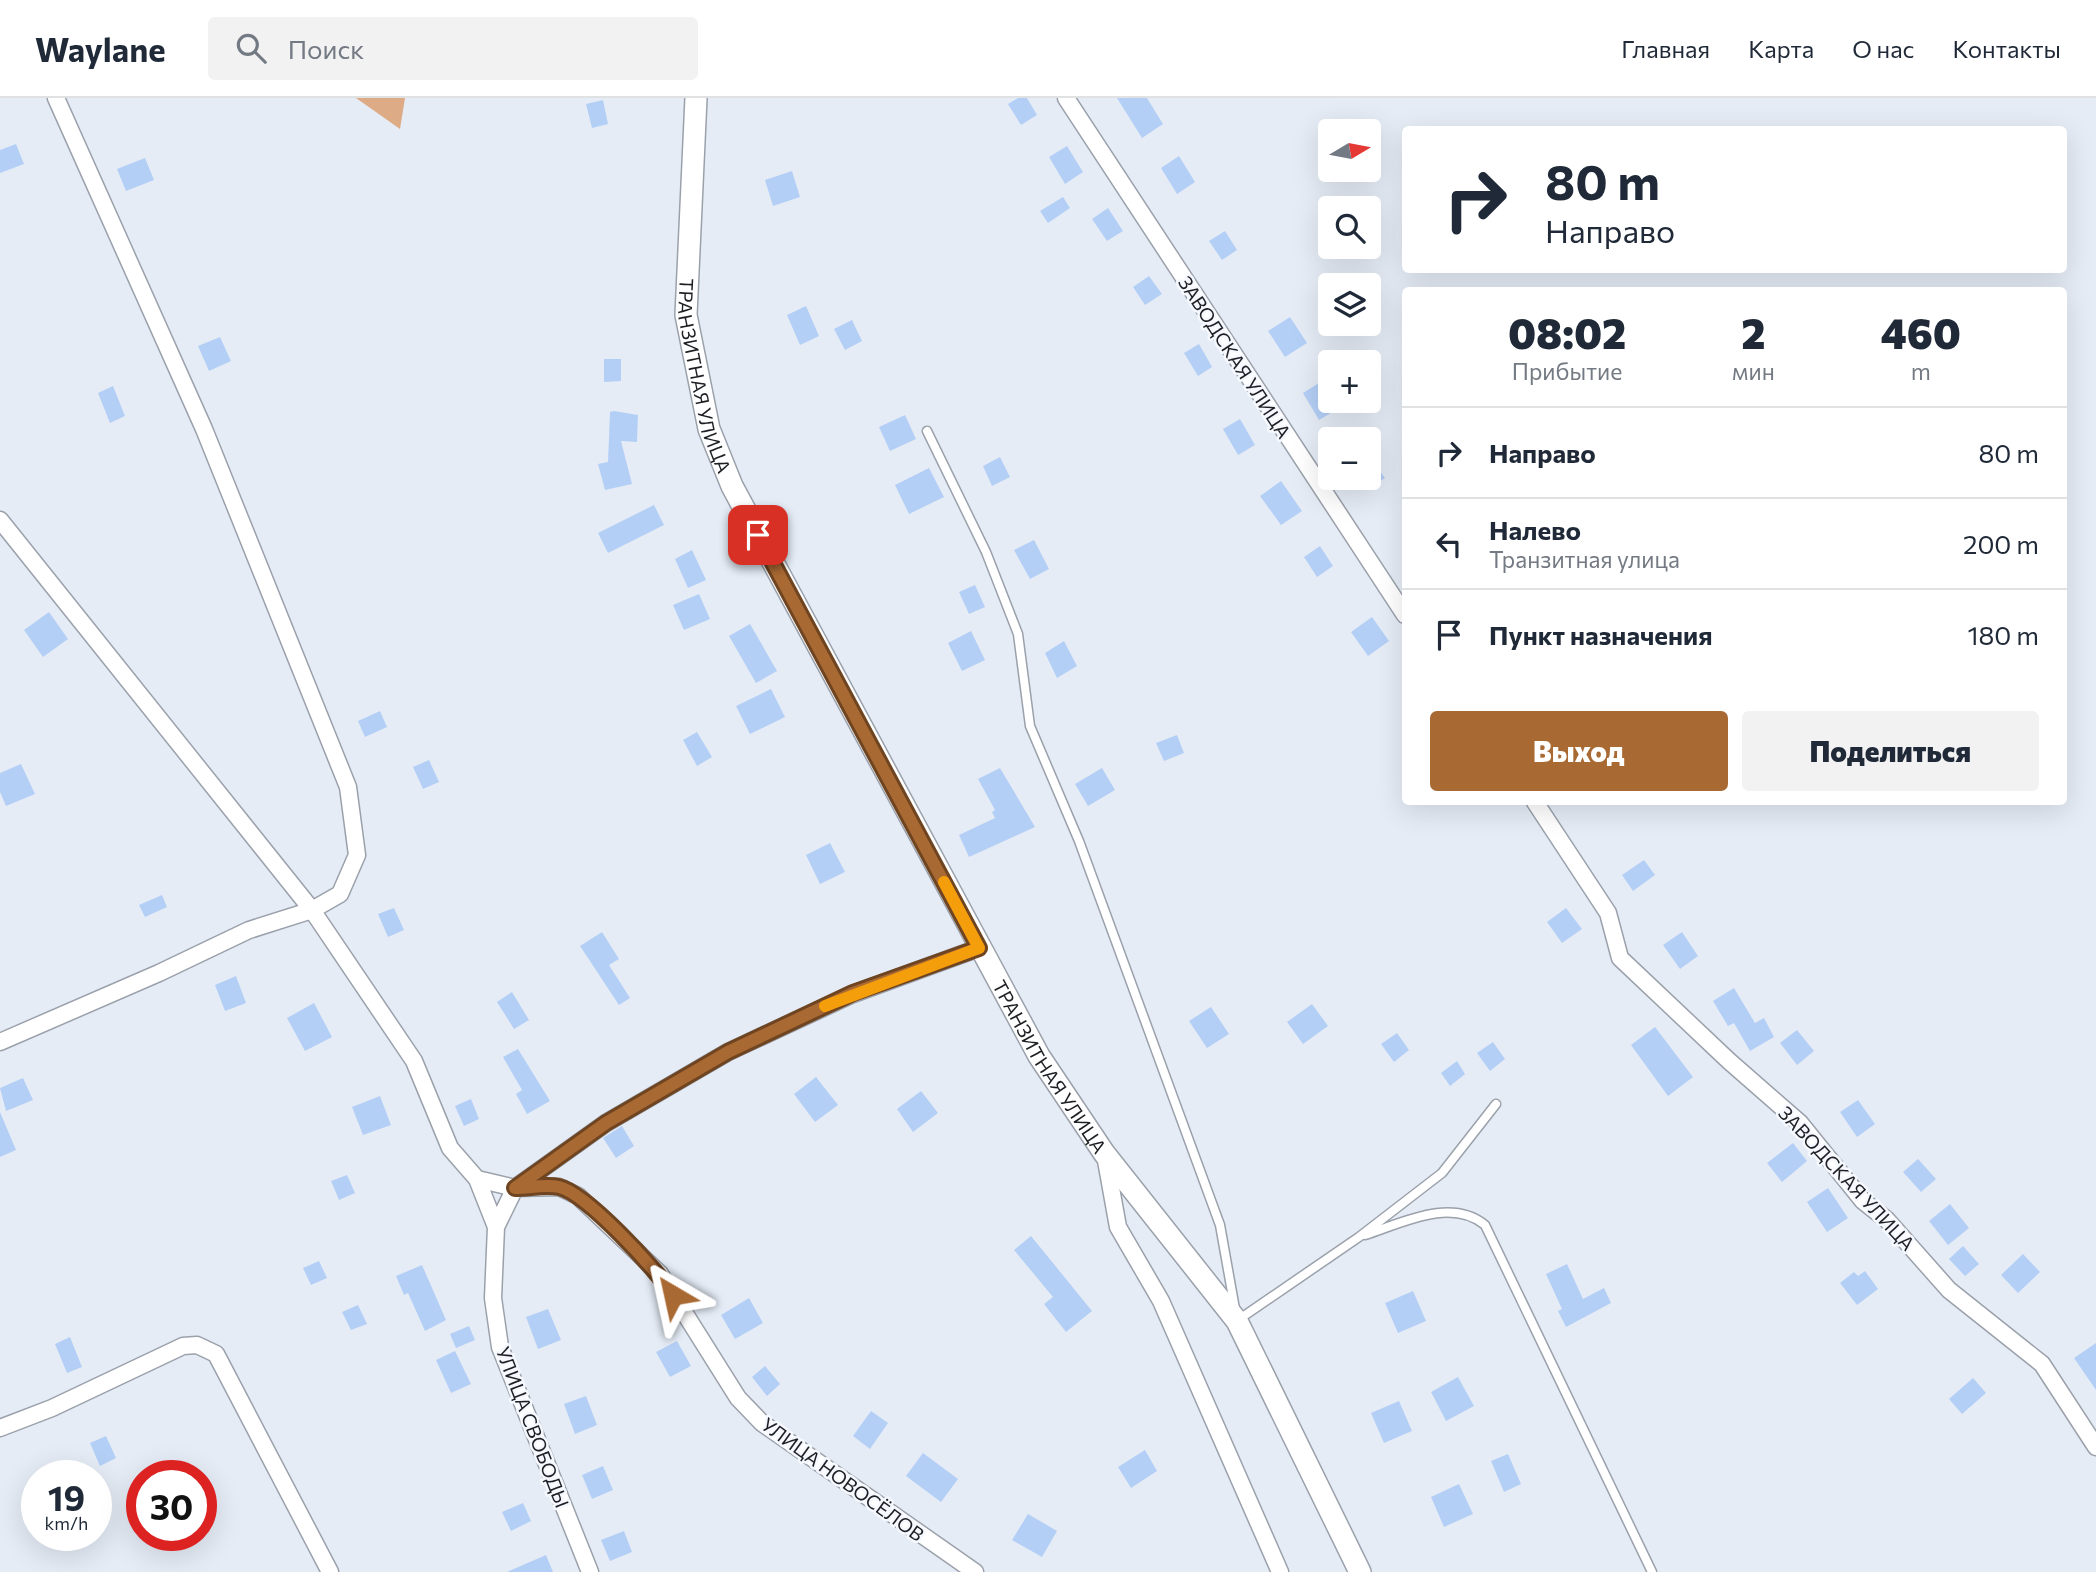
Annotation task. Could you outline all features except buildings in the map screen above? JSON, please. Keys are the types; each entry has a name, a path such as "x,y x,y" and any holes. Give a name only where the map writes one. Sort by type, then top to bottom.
{"main road":[{"name":"ТРАНЗИТНАЯ УЛИЦА","path":"696,98 686,315 709,429 732,486 1039,1056 1104,1153 1237,1321 1360,1572"}],"street":[{"path":"0,1042 159,973 249,930 312,910 340,894 357,855 348,787 204,429 56,98"},
{"name":"ЗАВОДСКАЯ УЛИЦА","path":"1066,98 1402,610"},
{"name":"УЛИЦА СВОБОДЫ","path":"0,520 312,910 414,1061 450,1148 477,1179 496,1227 493,1298 500,1347 590,1572"},
{"name":"ЗАВОДСКАЯ УЛИЦА","path":"1537,805 1608,913 1620,958 1729,1061 1800,1123 1863,1201 1887,1220 1949,1290 2042,1364 2096,1447"},
{"path":"496,1227 515,1188 606,1123 728,1052 853,993 979,948"},
{"path":"1104,1153 1118,1227 1161,1301 1280,1572"},
{"name":"УЛИЦА НОВОСЁЛОВ","path":"477,1179 515,1188 558,1186 578,1196 660,1274 738,1398 762,1423 975,1572"},
{"path":"0,1428 52,1408 183,1346 197,1345 216,1354 330,1572"}],"lane":[{"path":"927,431 986,552 1018,634 1030,726 1079,841 1220,1225 1237,1321 1359,1237 1442,1173 1496,1104"},
{"path":"1359,1237 1432,1213 1458,1212 1474,1216 1485,1225 1652,1572"}],"shaded area":[{"path":"356,98 405,98 400,129"}],"slow traffic":[{"path":"825,1006 853,993 979,948 944,882"}],"route":[{"path":"673,1295 660,1274 578,1196 558,1186 515,1188 606,1123 728,1052 853,993 979,948 758,535"}]}
